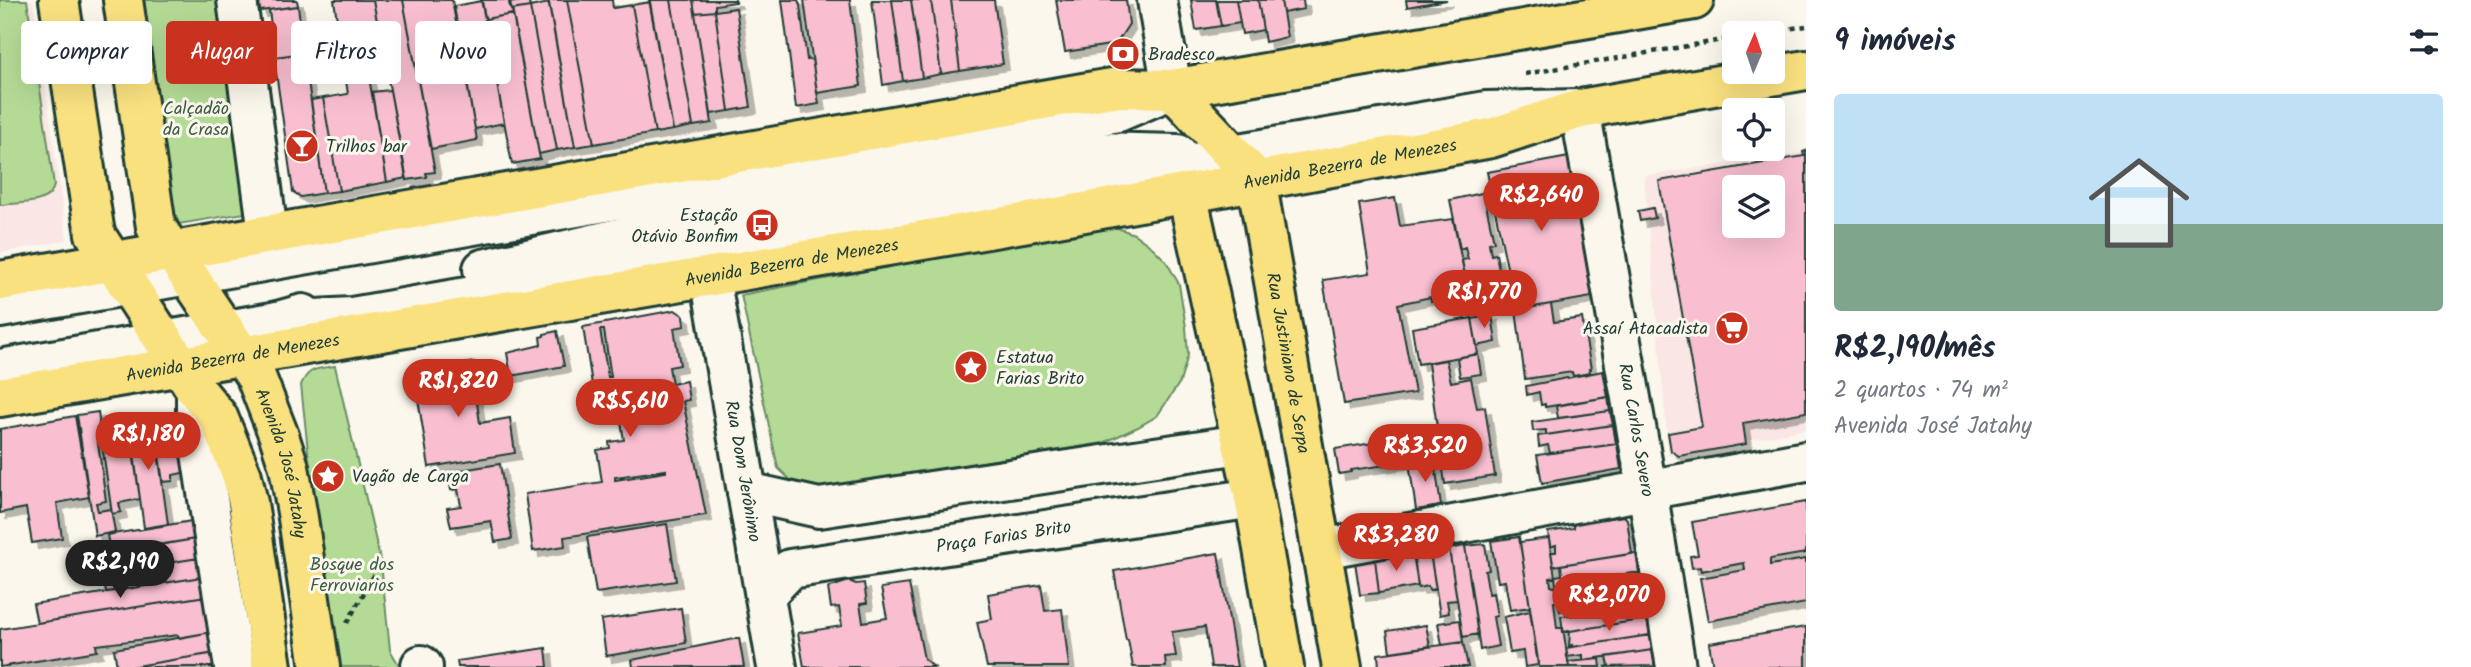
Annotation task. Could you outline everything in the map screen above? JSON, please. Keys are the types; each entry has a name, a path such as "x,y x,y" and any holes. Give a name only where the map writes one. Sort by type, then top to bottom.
{"main road":[{"path":"59,0 94,234 180,365 218,417 242,476 248,503 272,667"},
{"name":"Avenida José Jatahy","path":"123,0 156,227 256,377 279,436 289,467 320,667"},
{"path":"0,281 121,274 180,264 268,233 1112,88 1172,89 1694,0"},
{"name":"Avenida Bezerra de Menezes","path":"0,397 180,365 233,343 710,276 1187,192 1245,167 1491,138 1580,109 1806,70"},
{"path":"1172,89 1245,167"},
{"name":"Rua Justiniano de Serpa","path":"1245,167 1342,667"},
{"path":"1187,192 1254,498 1284,667"}],"street":[{"path":"237,0 268,233"},
{"path":"180,264 1118,112 1172,89 1157,0"},
{"name":"Rua Carlos Severo","path":"1580,109 1676,667"},
{"name":"Avenida Bezerra de Menezes","path":"233,343 278,321 365,315 1103,186 1245,167"},
{"path":"0,308 121,274"},
{"name":"Rua Dom Jerônimo","path":"710,276 777,667"},
{"path":"180,365 197,421 234,667"},
{"name":"Avenida Bezerra de Menezes","path":"0,369 180,365"},
{"path":"747,492 819,508 1241,444"},
{"path":"1321,549 1806,461"},
{"name":"Praça Farias Brito","path":"765,595 790,569 1254,498"}],"path":[{"path":"1785,29 1806,26"},
{"path":"342,631 382,563"}],"shaded area":[{"path":"0,0 33,0 36,21 21,21 21,84 45,84 67,240 0,253"},
{"name":"Assaí Atacadista","path":"1806,152 1806,429 1669,456 1644,176 1745,161 1785,161 1785,155"}],"green space":[{"path":"0,0 27,0 30,21 21,21 21,84 39,84 54,185 52,192 40,200 0,205"},
{"name":"Calçadão da Crasa","path":"139,0 219,0 222,21 166,21 166,84 231,84 247,198 245,213 179,224 168,194 152,84 152,21 142,21"},
{"path":"1112,226 1134,234 1153,248 1166,261 1179,284 1188,355 1180,382 1157,416 1103,443 990,461 833,494 801,490 778,468 741,295"},
{"name":"Bosque dos Ferroviarios","path":"335,366 381,563 390,650 400,667 331,667 301,385 311,372"}],"building":[{"path":"259,0 297,0 298,6 260,11"},
{"path":"334,0 373,0 377,21 337,21"},
{"path":"373,0 403,0 415,64 415,84 419,84 435,172 426,173 427,177 407,180 389,84 401,84 401,21 377,21"},
{"path":"403,0 452,0 456,21 415,21 415,64"},
{"path":"481,0 509,0 513,14 485,19"},
{"path":"528,0 530,7 511,10 509,3"},
{"path":"548,0 567,0 594,144 575,147"},
{"path":"567,0 612,0 613,8 632,5 655,133 594,144"},
{"path":"649,0 671,0 693,126 673,130"},
{"path":"671,0 693,0 712,123 693,126"},
{"path":"693,0 736,2 715,5 715,11 695,13"},
{"path":"782,0 798,0 800,5 807,60 812,59 819,104 796,108"},
{"path":"804,0 850,0 861,86 817,93"},
{"path":"872,0 892,0 903,81 883,85"},
{"path":"892,0 911,0 922,78 903,81"},
{"path":"911,0 931,0 941,74 922,78"},
{"path":"931,0 951,0 960,71 941,74"},
{"path":"951,0 994,0 1003,64 960,71"},
{"path":"1056,0 1126,0 1129,24 1116,44 1065,52"},
{"path":"1191,0 1216,0 1221,26 1196,30"},
{"path":"1216,0 1236,0 1240,23 1221,26"},
{"path":"1236,0 1258,0 1263,30 1242,34"},
{"path":"1258,0 1281,0 1287,37 1265,42"},
{"path":"1281,0 1303,0 1304,9 1283,13"},
{"path":"1406,0 1447,0 1407,7"},
{"path":"482,1 486,21 457,21 454,6"},
{"path":"650,2 673,130 655,133 632,5"},
{"path":"549,3 575,147 557,150 530,7"},
{"path":"298,6 300,21 291,21 291,55 277,57 277,21 270,21 269,10"},
{"path":"530,7 557,150 539,154 512,10"},
{"path":"736,8 751,107 729,111 715,11"},
{"path":"715,11 729,111 711,114 695,13"},
{"path":"513,14 540,159 512,164 497,84 511,84 511,21 485,19"},
{"name":"Trilhos bar","path":"291,55 291,84 308,84 324,193 301,197 293,192 277,79 277,58"},
{"path":"347,84 370,84 387,182 339,191 323,98 348,94"},
{"path":"419,84 467,84 477,140 431,149"},
{"path":"467,84 497,84 504,123 475,129"},
{"path":"390,90 406,178 387,182 372,92"},
{"path":"323,98 339,191 324,193 311,100"},
{"name":"Assaí Atacadista","path":"1806,151 1806,412 1743,423 1746,444 1679,456 1671,451 1668,433 1702,427 1659,181 1804,156 1803,152"},
{"path":"1569,157 1592,297 1516,310 1487,172"},
{"path":"1491,191 1492,198 1485,200 1494,242 1489,243 1491,255 1496,254 1504,296 1470,303 1462,260 1468,259 1465,247 1460,249 1450,200"},
{"path":"1395,198 1400,226 1453,219 1469,295 1431,301 1431,297 1398,304 1415,393 1344,404 1323,280 1370,273 1359,204"},
{"path":"1653,208 1655,218 1640,221 1638,211"},
{"path":"1551,304 1554,322 1582,318 1590,373 1573,376 1572,372 1525,379 1516,310"},
{"path":"675,310 684,316 685,326 674,328 680,365 669,367 672,384 686,381 689,400 683,401 706,515 564,537 565,546 533,551 525,494 602,482 597,450 610,448 609,442 624,440 616,393 594,397 583,327","holes":["600,330 604,330 611,377 608,377","666,472 615,480 615,477"]},
{"path":"1492,315 1496,342 1477,346 1472,319"},
{"path":"1472,318 1478,354 1418,364 1412,328"},
{"path":"557,331 564,366 511,376 507,353 541,345 540,337"},
{"path":"1478,354 1481,374 1460,377 1457,358"},
{"path":"1446,360 1451,382 1471,378 1477,408 1485,407 1495,476 1445,484 1428,363"},
{"path":"474,362 475,369 472,370 480,423 510,418 515,453 429,467 414,374"},
{"path":"1603,371 1608,397 1545,407 1545,404 1541,405 1539,392 1527,395 1526,386"},
{"path":"1608,397 1610,411 1558,418 1556,406"},
{"path":"1610,411 1613,425 1546,435 1546,430 1533,431 1532,422"},
{"path":"98,412 101,436 97,436 106,501 96,503 98,511 111,509 115,532 95,536 77,415"},
{"path":"75,416 89,497 57,503 62,538 32,543 26,508 0,513 0,429"},
{"path":"144,416 154,424 168,524 144,528 129,418"},
{"path":"118,420 119,426 129,425 140,499 119,503 121,512 112,514 99,423"},
{"path":"180,421 187,472 173,475 173,481 163,482 154,424"},
{"path":"1613,425 1616,444 1550,453 1548,445 1539,447 1538,436"},
{"path":"1430,434 1434,458 1339,474 1335,449"},
{"path":"1617,444 1621,469 1542,483 1537,455"},
{"path":"1434,458 1441,506 1416,510 1409,462"},
{"path":"500,464 512,539 495,542 491,521 451,527 447,508 461,506 458,489 451,490 448,472"},
{"path":"1806,502 1806,553 1770,559 1770,565 1806,559 1806,603 1708,621 1700,578 1745,570 1744,563 1701,571 1700,567 1692,568 1690,556 1698,555 1692,522"},
{"path":"1624,516 1627,519 1632,554 1553,566 1551,552 1556,552 1556,545 1550,547 1548,532 1574,528 1574,523"},
{"path":"192,521 195,539 100,554 99,547 109,546 107,535"},
{"path":"667,524 676,581 596,593 587,537"},
{"path":"1519,537 1530,607 1510,610 1505,581 1498,582 1491,541"},
{"path":"1549,538 1555,577 1550,578 1551,586 1557,588 1559,601 1554,602 1557,628 1563,628 1569,667 1539,667 1520,542"},
{"path":"195,539 199,558 105,573 101,555"},
{"path":"1485,544 1489,570 1485,571 1497,616 1493,617 1498,646 1480,650 1465,546"},
{"path":"1465,546 1478,634 1463,637 1449,549"},
{"path":"1449,549 1457,600 1447,601 1449,613 1440,615 1430,553"},
{"path":"1218,553 1237,667 1211,667 1205,627 1172,632 1176,656 1165,657 1166,667 1133,667 1114,571"},
{"path":"1413,553 1418,586 1379,593 1375,559"},
{"path":"1430,553 1436,589 1429,590 1428,586 1418,588 1414,555"},
{"path":"1636,553 1639,572 1556,585 1555,576 1562,575 1561,565"},
{"path":"199,558 202,577 106,592 103,573"},
{"path":"1375,559 1379,593 1360,595 1355,562"},
{"path":"1639,572 1641,588 1558,600 1556,585"},
{"path":"202,577 206,596 37,623 33,604"},
{"path":"849,581 864,583 867,603 860,604 863,622 887,618 881,588 909,584 924,659 934,667 804,667 798,633 842,626 839,607 831,608 828,588"},
{"path":"1041,585 1045,611 1062,609 1069,667 987,667 977,622 992,619 988,594"},
{"path":"1642,587 1644,604 1568,616 1567,609 1560,611 1558,600"},
{"path":"206,596 212,632 179,638 178,635 96,645 97,651 0,667 0,629"},
{"path":"1645,604 1647,619 1563,632 1561,616"},
{"path":"681,608 686,643 606,656 601,620"},
{"path":"1530,611 1538,665 1525,667 1523,651 1510,653 1504,617"},
{"path":"1647,619 1650,635 1569,646 1570,631"},
{"path":"1460,620 1463,642 1442,645 1438,623"},
{"path":"1426,625 1430,646 1390,652 1387,631"},
{"path":"1806,627 1806,667 1713,667 1709,643"},
{"path":"212,632 215,653 117,667 114,649"},
{"path":"1650,635 1653,650 1583,660 1583,655 1567,657 1566,648"},
{"path":"739,638 744,667 633,667 632,660"},
{"path":"1463,642 1468,667 1379,667 1378,654"},
{"path":"546,648 548,667 458,667 457,661"},
{"path":"1652,650 1655,666 1605,667 1609,666 1607,657"},
{"path":"217,653 219,667 131,667 172,660"},
{"path":"1600,659 1601,667 1569,667 1568,662"}],"place":[{"name":"Bradesco","path":"1123,54"},
{"name":"Trilhos bar","path":"302,146"},
{"name":"Estação Otávio Bonfim","path":"762,225"},
{"name":"Assaí Atacadista","path":"1732,328"},
{"name":"Estatua Farias Brito","path":"971,367"},
{"name":"Vagão de Carga","path":"328,476"}]}
